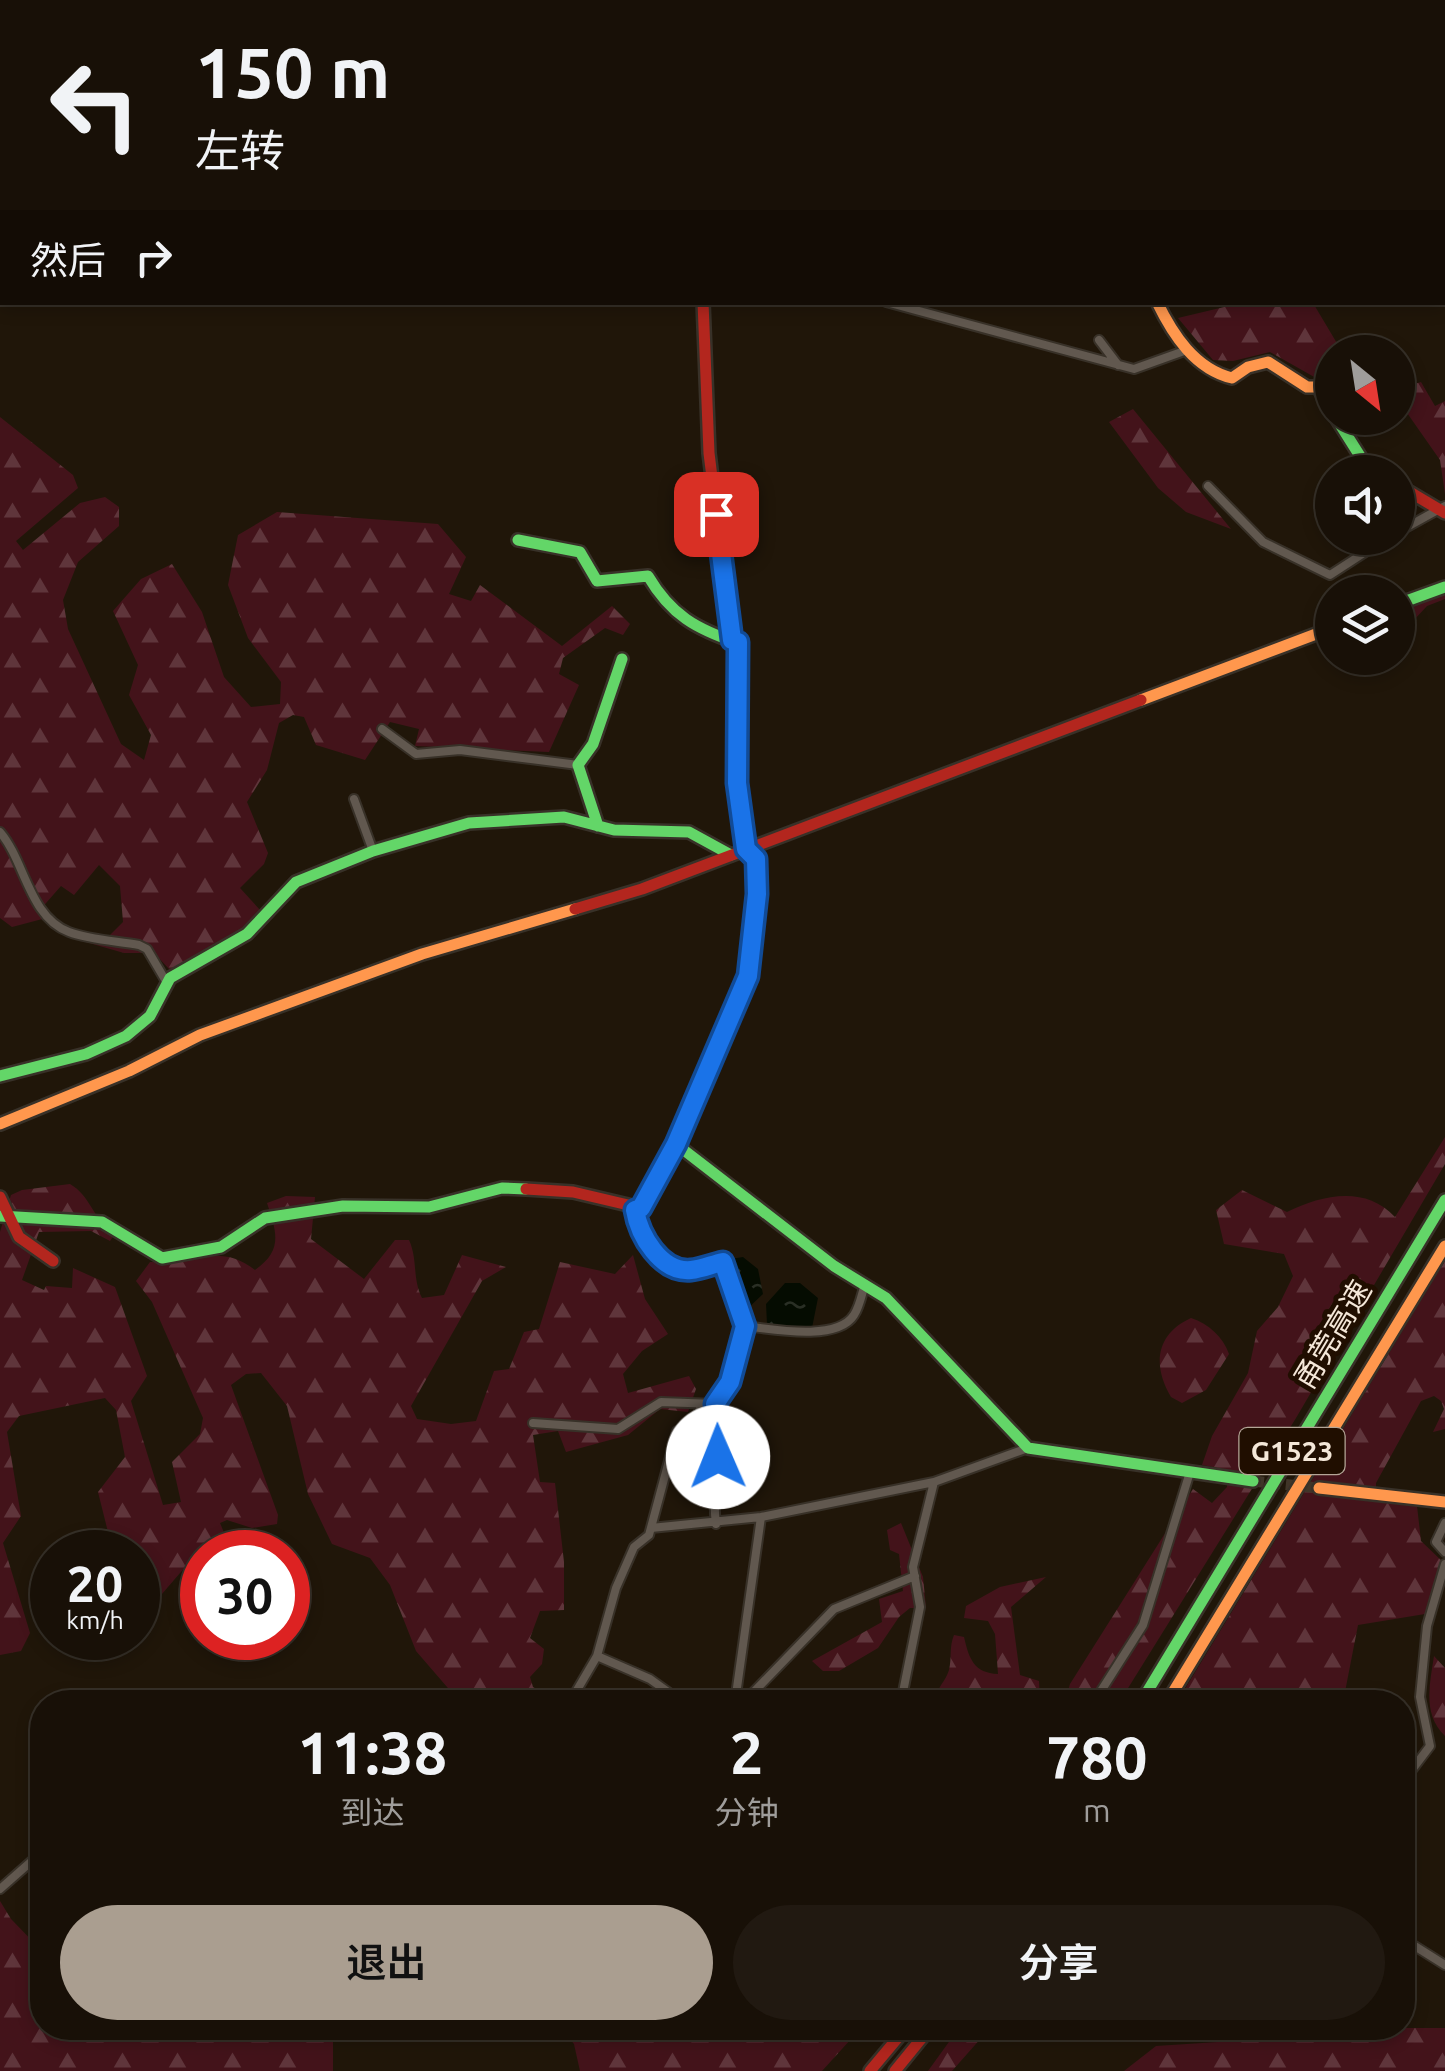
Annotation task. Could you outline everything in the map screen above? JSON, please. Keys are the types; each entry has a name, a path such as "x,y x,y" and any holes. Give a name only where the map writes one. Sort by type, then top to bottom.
{"main road":[{"path":"702,305 709,453 732,640"},
{"path":"1159,305 1187,350 1223,378 1232,378 1248,367 1268,362 1306,388 1315,386"},
{"path":"1415,494 1444,509"},
{"path":"2,1215 102,1222 162,1258 221,1247 265,1218 343,1206 429,1206 502,1188 574,1192 635,1210 641,1208 676,1144 748,976 757,894 756,859 746,849 737,783 738,642 682,623 666,610 648,576 597,581 580,552 535,540 518,540"},
{"path":"1415,598 1445,587"},
{"path":"0,1124 129,1071 200,1035 422,954 642,889 1315,634"},
{"path":"598,826 578,765 594,744 622,659"},
{"path":"0,1076 86,1054 126,1036 150,1016 167,982 247,934 296,882 373,852 469,823 564,816 598,826 690,832 731,855"},
{"path":"676,1144 834,1266 886,1298 1028,1448 1253,1481"},
{"path":"0,1197 2,1215 32,1255 53,1261"},
{"name":"甬莞高速","path":"1148,1690 1445,1200"},
{"name":"甬莞高速","path":"1175,1690 1445,1246"},
{"path":"1320,1488 1445,1502"},
{"path":"870,2071 896,2040"},
{"path":"895,2071 920,2040"}],"street":[{"path":"897,305 1134,369 1187,350"},
{"path":"1099,340 1118,365"},
{"path":"1208,486 1263,542 1330,575 1360,555"},
{"path":"1415,524 1444,509"},
{"path":"382,729 416,754 460,750 578,765"},
{"path":"354,799 373,852"},
{"path":"0,832 14,848 39,908 65,931 147,950 167,982"},
{"path":"533,1424 618,1428 661,1402 715,1404 724,1397 745,1326 723,1262 693,1270 672,1267 638,1228 635,1210"},
{"path":"745,1326 798,1332 838,1326 855,1314 865,1284"},
{"path":"577,1690 597,1656 616,1588 638,1540 644,1541 651,1528 677,1432 693,1425 702,1404"},
{"path":"715,1404 723,1430 712,1484 716,1524"},
{"path":"651,1528 761,1518 934,1482 1028,1448"},
{"path":"1102,1690 1143,1625 1190,1472"},
{"path":"903,1690 920,1607 913,1567 934,1482"},
{"path":"737,1690 761,1518"},
{"path":"1445,1523 1436,1542 1445,1552"},
{"path":"1415,1766 1430,1746 1420,1696 1428,1626 1445,1564"},
{"path":"755,1690 834,1608 915,1576"},
{"path":"597,1656 650,1678 666,1690"},
{"path":"0,1889 30,1863"},
{"path":"1415,1946 1445,1965"}],"green space":[{"path":"1233,305 1314,305 1332,335 1315,335 1315,377 1270,352 1233,361 1213,360 1178,318"},
{"path":"1421,382 1435,406 1445,401 1445,494 1440,460 1415,424 1415,384"},
{"path":"1133,409 1231,529 1186,512 1158,488 1109,422"},
{"path":"0,417 73,475 78,488 16,541 23,550 80,503 105,497 119,507 119,526 78,562 63,600 68,629 121,744 144,760 151,735 129,695 138,665 113,611 141,579 172,564 202,612 224,677 251,707 280,704 281,682 248,638 228,585 238,535 277,512 438,524 466,557 449,594 471,601 480,585 562,646 612,606 630,624 623,635 605,628 563,658 559,674 579,685 549,752 415,746 419,729 390,722 365,760 316,745 304,717 293,715 279,723 267,770 247,802 268,853 264,864 240,888 260,910 232,939 195,960 170,970 154,953 124,953 65,936 110,935 123,922 120,886 99,865 74,895 61,886 39,911 46,918 12,927 0,918"},
{"path":"1445,594 1445,599 1427,606 1415,619 1415,605"},
{"path":"1445,1137 1445,1164 1296,1418 1127,1690 1068,1690 1193,1489 1212,1503 1227,1487 1228,1470 1202,1465 1212,1436 1248,1373 1257,1331 1278,1307 1293,1276 1284,1254 1224,1244 1216,1210 1242,1190 1287,1212 1314,1201 1343,1196 1370,1200 1395,1217"},
{"path":"70,1184 114,1235 110,1241 91,1231 39,1232 22,1280 44,1290 46,1286 72,1288 73,1268 115,1287 147,1376 131,1401 163,1505 181,1502 172,1462 200,1434 203,1418 152,1302 136,1281 150,1262 218,1256 230,1257 255,1270 274,1248 267,1203 286,1196 315,1197 311,1239 364,1279 395,1240 409,1240 422,1298 444,1295 462,1255 506,1267 482,1281 411,1406 417,1419 451,1424 476,1421 494,1371 509,1369 524,1332 539,1329 560,1262 615,1274 633,1255 645,1299 668,1334 642,1351 623,1374 628,1393 689,1376 696,1389 688,1412 660,1409 628,1435 566,1452 558,1431 533,1435 540,1482 555,1483 564,1562 564,1610 540,1611 530,1638 544,1649 542,1664 530,1677 538,1690 450,1690 416,1651 390,1585 370,1558 332,1544 308,1494 287,1406 261,1373 246,1374 231,1385 278,1515 277,1524 252,1528 227,1520 220,1523 223,1530 180,1530 180,1573 160,1596 160,1530 108,1530 98,1492 125,1457 116,1410 105,1398 19,1416 7,1432 21,1516 3,1543 30,1633 21,1651 0,1655 0,1232 11,1195"},
{"path":"1445,1261 1445,1429 1433,1432 1444,1409 1441,1401 1434,1396 1421,1401 1376,1483 1376,1491 1417,1506 1421,1541 1445,1564 1431,1613 1358,1625 1345,1690 1184,1690"},
{"path":"1191,1318 1214,1332 1229,1354 1206,1390 1182,1403 1171,1397 1165,1385 1161,1352 1170,1333"},
{"path":"901,1523 923,1577 926,1608 910,1608 899,1617 878,1648 839,1671 823,1671 812,1661 882,1622 879,1599 903,1591 899,1554 890,1550 887,1530"},
{"path":"1046,1577 1011,1607 1020,1675 1039,1681 1039,1690 938,1690 949,1670 954,1635 964,1637 978,1668 998,1674 995,1634 988,1621 964,1618 966,1606 1000,1587"},
{"path":"1434,1656 1445,1668 1445,1736 1430,1708"},
{"path":"0,1901 30,1939 30,2040 333,2040 333,2071 0,2071"},
{"path":"1415,2028 1445,2028 1445,2071 1124,2071 1156,2046 1415,2040"},
{"path":"571,2040 850,2040 822,2071 580,2071"},
{"path":"950,2040 979,2040 952,2071 928,2071"}],"water":[{"path":"743,1257 758,1269 763,1294 742,1314 724,1260"},
{"path":"785,1283 800,1283 818,1298 812,1328 767,1325 766,1304"}],"tunnel":[{"path":"1253,1481 1319,1488"}],"traffic: fast":[{"path":"1347,435 1359,455"},
{"path":"518,540 580,552 597,581 648,576 666,601 686,619 738,643 735,713"},
{"path":"1415,598 1445,587"},
{"path":"598,826 578,765 593,744 622,659"},
{"path":"0,1076 86,1054 126,1036 150,1016 170,978 247,934 296,882 373,851 469,823 564,817 614,830 689,832 731,855"},
{"path":"676,1144 834,1266 886,1298 1028,1448 1253,1481"},
{"path":"0,1216 102,1222 162,1258 221,1247 265,1218 343,1206 429,1207 502,1188 526,1189"},
{"path":"1148,1690 1445,1200"}],"traffic: slow":[{"path":"1159,305 1170,327 1196,359 1219,374 1232,378 1248,367 1268,362 1307,387 1315,387"},
{"path":"1141,700 1315,634"},
{"path":"0,1124 129,1071 200,1035 422,954 575,909"},
{"path":"1174,1690 1445,1246"},
{"path":"1319,1488 1445,1502"}],"traffic: jam":[{"path":"703,305 709,453 732,640"},
{"path":"1415,495 1445,513"},
{"path":"575,909 642,889 1141,700"},
{"path":"526,1189 573,1192 641,1208 676,1144 748,976 756,859 740,820 735,713"},
{"path":"0,1197 19,1237 53,1261"},
{"path":"870,2071 896,2040"},
{"path":"895,2071 920,2040"}],"route":[{"path":"716,514 732,640 738,642 734,712 737,783 746,849 756,859 757,894 748,976 676,1144 641,1208 635,1210 638,1228 672,1267 693,1270 723,1262 745,1326 730,1382 724,1397 715,1404 723,1430 718,1457"}]}
